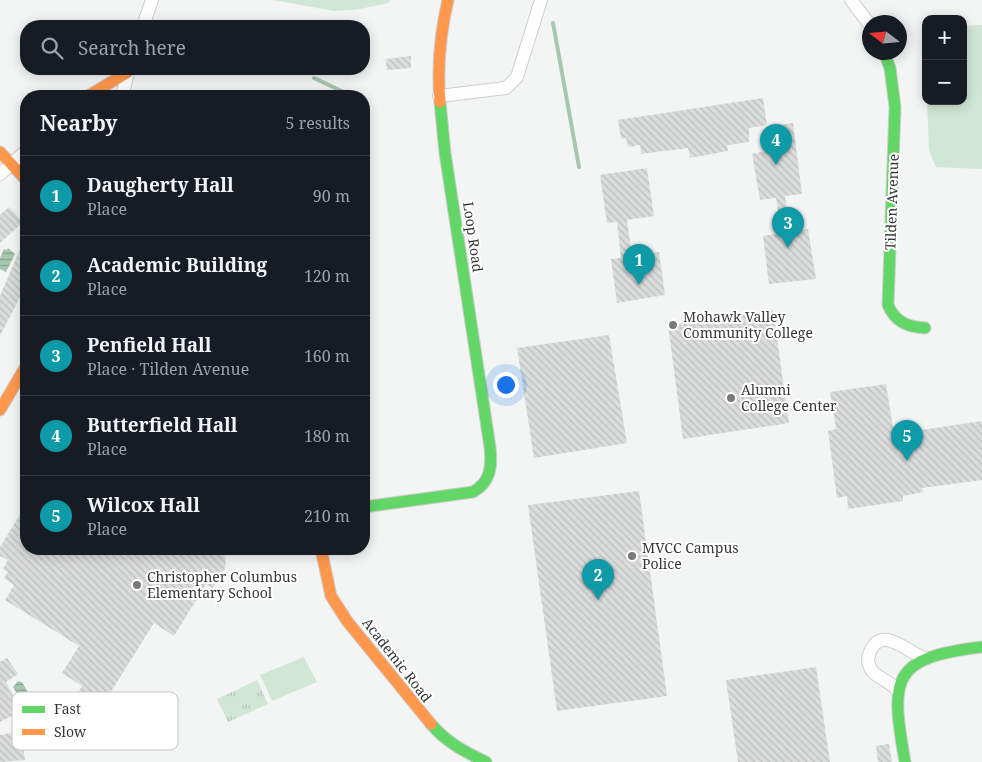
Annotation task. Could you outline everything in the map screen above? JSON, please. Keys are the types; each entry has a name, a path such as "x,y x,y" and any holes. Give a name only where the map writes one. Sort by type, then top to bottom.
{"street":[{"path":"145,20 152,0"},
{"name":"Loop Road","path":"370,506 474,492 484,486 489,477 491,466 490,447 452,200 439,96 439,52 444,14 448,0"},
{"path":"439,96 506,88 513,83 519,71 541,0"},
{"path":"851,0 863,15"},
{"name":"Tilden Avenue","path":"887,60 892,77 895,107 888,305 898,320 909,326 925,328"},
{"path":"97,90 121,75"},
{"path":"124,90 128,75"},
{"path":"0,152 20,174"},
{"path":"0,174 20,156"},
{"path":"0,410 20,376"},
{"name":"Academic Road","path":"322,555 331,596 347,621 439,734 454,746 486,762"},
{"path":"897,690 890,682 878,676 870,666 869,655 875,645 884,640 896,640 909,651 924,658"},
{"path":"905,762 897,710 897,690 905,674 924,658 982,647"}],"green space":[{"path":"273,0 390,0 388,3 355,10 334,11"},
{"path":"982,25 982,169 936,167 929,150 927,105 967,105 967,26"},
{"path":"304,657 317,682 272,701 260,675"},
{"path":"257,680 268,704 228,722 217,699"}],"shaded area":[{"path":"8,248 15,254 6,272 0,269 0,258 4,249 7,250"},
{"path":"18,681 22,682 28,692 16,692 13,687"}],"building":[{"path":"411,56 411,68 387,70 386,59"},
{"path":"763,98 767,125 749,128 749,142 727,145 728,151 690,158 688,148 641,154 640,145 628,147 626,138 621,139 618,120"},
{"path":"793,123 802,194 785,196 791,231 808,229 816,279 769,284 763,236 782,233 776,198 760,200 752,154 776,149 773,126"},
{"path":"647,168 654,216 627,220 632,256 659,252 665,295 617,303 611,259 621,258 617,222 607,223 600,175"},
{"path":"9,207 20,219 20,225 0,243 0,215"},
{"path":"20,249 20,297 0,336 0,296"},
{"name":"Alumni College Center","path":"773,310 789,423 683,439 668,325"},
{"path":"609,335 627,443 534,458 517,348"},
{"path":"886,384 894,434 982,421 982,480 922,488 923,492 903,496 903,501 848,509 847,496 837,498 828,431 836,429 830,392"},
{"path":"639,491 667,696 557,711 528,505"},
{"path":"20,515 20,555 223,555 225,557 226,567 213,588 206,584 174,636 154,623 111,692 78,692 82,686 62,673 79,646 5,600 14,585 4,578 8,572 3,569 8,560 0,556 0,547"},
{"path":"7,658 18,674 6,682 12,694 12,716 0,722 0,662"},
{"path":"816,667 830,762 738,762 726,680"},
{"path":"12,733 12,750 24,750 25,760 0,762 0,735"},
{"path":"889,744 892,762 878,762 876,746"}],"waterway":[{"path":"553,23 579,167"},
{"path":"314,78 339,90"}],"traffic: fast":[{"path":"887,60 890,68 895,107 888,305 894,316 898,319 908,325 925,328"},
{"path":"370,506 473,492 484,483 489,473 491,461 490,447 445,153 440,102"},
{"path":"905,762 898,710 899,691 904,677 914,666 929,658 982,647"},
{"path":"431,724 456,746 486,762"}],"traffic: slow":[{"path":"440,102 440,51 448,0"},
{"path":"98,90 123,75"},
{"path":"0,152 20,174"},
{"path":"0,410 20,376"},
{"path":"322,555 331,596 347,621 431,724"}],"place":[{"name":"Butterfield Hall","path":"776,165"},
{"name":"Penfield Hall","path":"788,248"},
{"name":"Daugherty Hall","path":"639,285"},
{"name":"Mohawk Valley Community College","path":"673,325"},
{"name":"Alumni College Center","path":"731,398"},
{"name":"Wilcox Hall","path":"907,461"},
{"name":"MVCC Campus Police","path":"632,556"},
{"name":"Christopher Columbus Elementary School","path":"137,585"},
{"name":"Academic Building","path":"598,600"}]}
